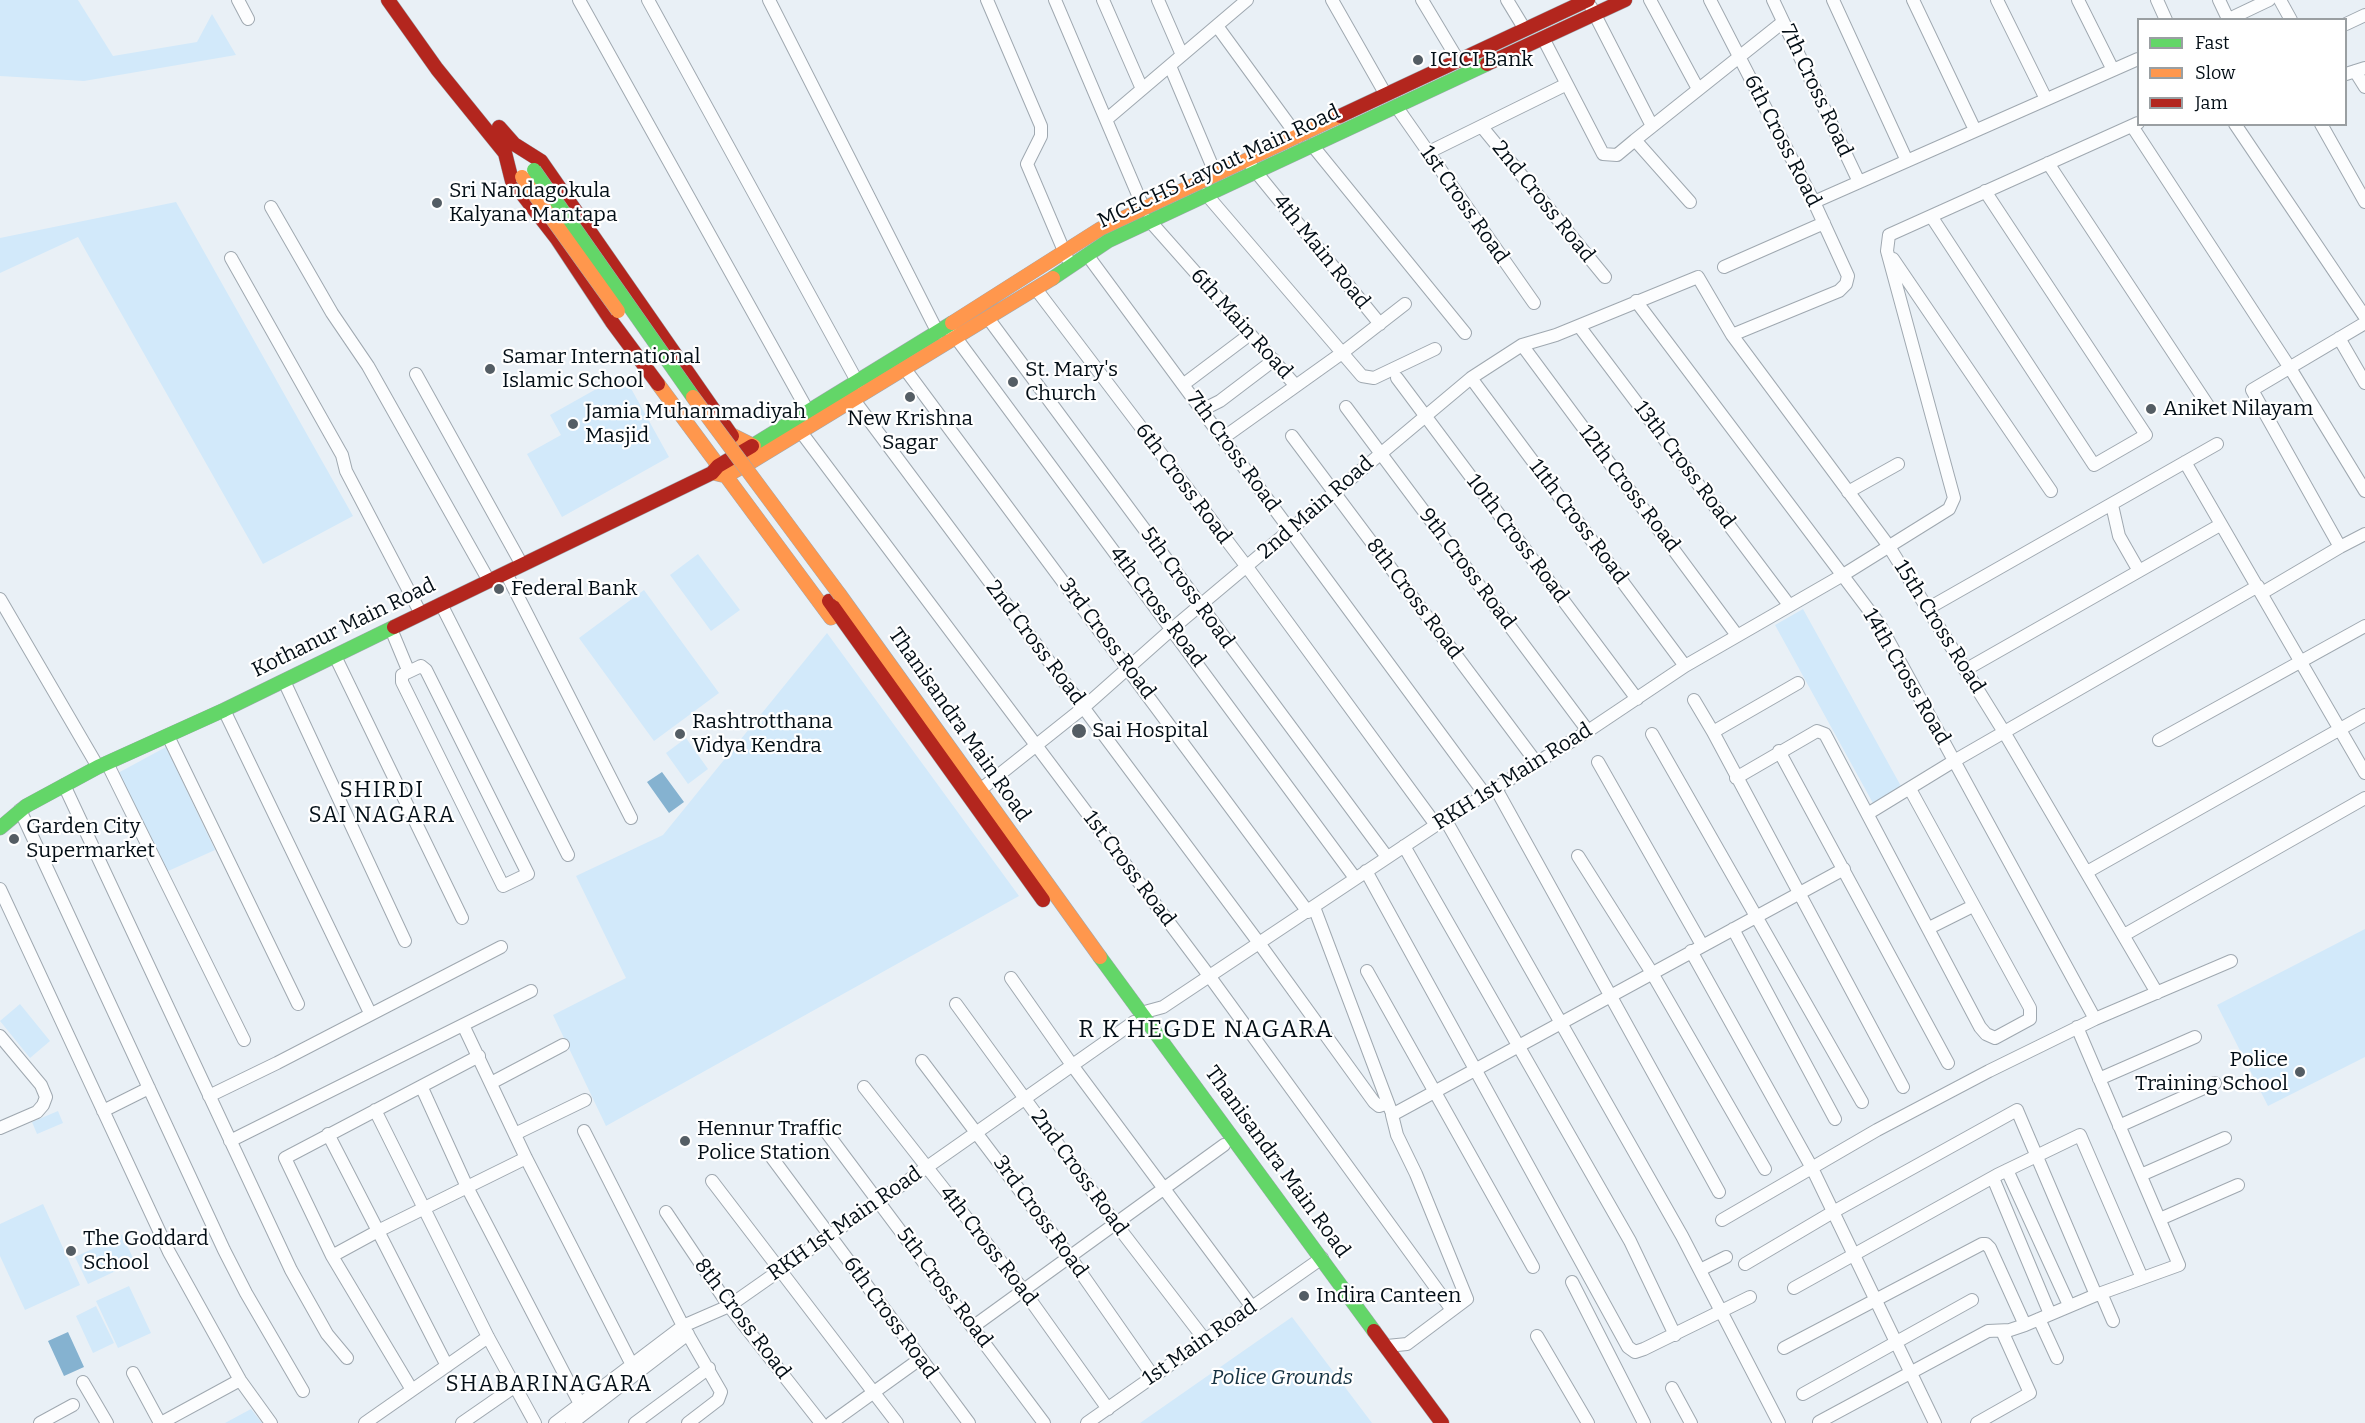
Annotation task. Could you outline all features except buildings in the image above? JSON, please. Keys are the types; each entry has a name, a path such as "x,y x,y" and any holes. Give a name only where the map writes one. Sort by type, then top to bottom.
{"main road":[{"name":"Thanisandra Main Road","path":"388,0 436,69 509,148 540,161 730,434 749,454 866,614 857,629"},
{"name":"Thanisandra Main Road","path":"400,0 509,148 512,181 557,239 719,472 841,631 857,629"},
{"name":"MCECHS Layout Main Road","path":"719,472 809,413 947,332 1100,229 1206,194 1298,137 1524,28 1590,3 1625,0"},
{"name":"MCECHS Layout Main Road","path":"749,454 801,432 904,369 947,332 988,318 1073,266 1146,214 1216,175 1252,166 1312,145 1543,38 1590,3"},
{"path":"509,148 710,421 857,629"},
{"path":"557,239 583,220"},
{"name":"Kothanur Main Road","path":"0,828 20,810 103,765 224,710 719,472"},
{"name":"Thanisandra Main Road","path":"857,629 975,795 1317,1261 1429,1423"},
{"name":"Thanisandra Main Road","path":"1141,1023 1224,1145 1387,1346 1442,1423"}],"street":[{"path":"238,0 248,20"},
{"path":"579,0 809,413"},
{"path":"648,0 858,383"},
{"name":"4th Cross Road","path":"769,0 947,332 1360,874 1474,1068 1628,1347 1635,1352 1675,1335"},
{"path":"987,0 1041,126 1041,136 1027,164 1065,254 1073,266"},
{"name":"6th Main Road","path":"1055,0 1146,214 1249,335 1296,386 1342,353"},
{"path":"1103,0 1142,89"},
{"path":"1158,0 1182,56"},
{"path":"1226,0 1232,13"},
{"path":"1107,119 1247,0"},
{"path":"1332,0 1386,95"},
{"path":"1422,0 1458,60"},
{"path":"1507,0 1524,28"},
{"path":"1650,0 1698,89"},
{"name":"6th Cross Road","path":"1710,0 1814,202 1848,276 1846,284 1839,291 1732,335"},
{"name":"7th Cross Road","path":"1773,0 1859,182"},
{"path":"1833,0 1907,161"},
{"path":"1913,0 1975,130"},
{"path":"1997,0 2046,99"},
{"path":"2078,0 2112,70"},
{"path":"2157,0 2165,18"},
{"path":"2219,0 2228,18"},
{"path":"2230,18 2269,0"},
{"path":"2280,0 2290,18"},
{"path":"1590,3 1652,126"},
{"path":"2347,24 2365,15"},
{"path":"1543,38 1565,85 1603,154 1609,156 1617,154 1784,22"},
{"path":"1217,26 1298,137"},
{"path":"1814,202 2137,60"},
{"path":"1170,66 1216,175"},
{"path":"2355,71 2365,87"},
{"path":"1427,153 1565,85"},
{"name":"1st Cross Road","path":"1396,106 1534,303"},
{"path":"2051,490 1887,251 1889,235 2135,125 2290,368 2365,491"},
{"path":"2236,126 2365,318"},
{"path":"2322,126 2365,202"},
{"name":"2nd Cross Road","path":"1482,127 1605,278"},
{"path":"1635,140 1690,202"},
{"path":"1312,145 1465,333"},
{"path":"2048,163 2209,407"},
{"name":"4th Main Road","path":"1252,166 1380,324 1342,353"},
{"path":"1931,216 2094,465 2146,435 1985,191"},
{"path":"1206,194 1342,353 1368,379 1436,350"},
{"path":"271,207 332,314 368,366 489,581"},
{"path":"1724,267 1824,223"},
{"name":"RKH 1st Main Road","path":"555,1423 631,1363 729,1306 1072,1065 1141,1023 1360,874 1490,790 1588,731 1736,634 1843,575 1949,509 1953,505 1954,498 1887,251"},
{"name":"7th Cross Road","path":"1088,256 1290,529 1490,790 1611,995 1719,1192"},
{"path":"231,258 342,455 346,471 421,614"},
{"name":"15th Cross Road","path":"1698,278 1732,335 1888,545 2004,732 2157,993"},
{"name":"2nd Main Road","path":"975,795 1083,708 1173,627 1471,378 1522,345 1579,326 1636,301 1698,278"},
{"name":"6th Cross Road","path":"1036,289 1440,822 1561,1022 1723,1310 1779,1423"},
{"name":"14th Cross Road","path":"1636,301 1880,625 2095,1019"},
{"path":"1380,324 1405,304"},
{"name":"5th Cross Road","path":"988,318 1387,857"},
{"path":"2340,547 2252,390 2365,323"},
{"name":"13th Cross Road","path":"1579,326 1789,605"},
{"path":"1184,384 1249,335"},
{"path":"1531,357 1545,338"},
{"path":"2339,338 2365,383"},
{"name":"12th Cross Road","path":"1522,345 1736,634"},
{"path":"1202,410 1220,401 1274,360"},
{"name":"3rd Cross Road","path":"904,369 1311,909 1390,1109 1397,1135 1416,1174 1467,1299 1452,1310"},
{"path":"416,375 522,565"},
{"name":"10th Cross Road","path":"1397,378 1637,699"},
{"name":"11th Cross Road","path":"1471,378 1685,666"},
{"path":"1223,438 1296,386"},
{"name":"2nd Cross Road","path":"854,400 1259,943 1374,1102 1378,1106 1390,1109"},
{"name":"9th Cross Road","path":"1346,407 1588,731"},
{"name":"1st Cross Road","path":"801,432 1210,977 1452,1310"},
{"name":"8th Cross Road","path":"1292,436 1536,762"},
{"path":"1927,609 2217,444"},
{"path":"2185,462 2365,773"},
{"path":"1848,492 1898,464"},
{"path":"2112,505 2119,536 2139,571"},
{"path":"1965,670 2220,525"},
{"path":"1869,813 2004,732 2365,534"},
{"path":"506,573 631,818"},
{"path":"0,599 103,765 244,1040"},
{"path":"441,604 568,855"},
{"path":"2159,740 2365,626"},
{"path":"391,629 408,670"},
{"path":"335,656 462,918"},
{"path":"421,666 426,670 528,874 503,886 402,682 402,675 408,670 421,666"},
{"path":"284,681 405,941"},
{"path":"1713,732 1798,683"},
{"path":"1694,700 1902,1087"},
{"path":"224,710 370,1013"},
{"path":"2087,872 2365,715"},
{"path":"1736,778 1817,731 1825,734 1869,813 1980,1027 1986,1034 1995,1038 2030,1018 2030,1008 1910,789"},
{"path":"1652,734 1862,1102"},
{"path":"168,736 298,1004"},
{"path":"1779,751 1948,1063"},
{"path":"1598,762 1812,1168 1935,1423"},
{"path":"64,785 291,1270 327,1334 347,1358"},
{"path":"2124,935 2365,798"},
{"path":"20,810 246,1293 303,1391"},
{"path":"1404,846 1630,1241 1675,1335 1749,1297"},
{"path":"1578,856 1652,973 1766,1169"},
{"path":"1390,1109 1434,1090 1844,869"},
{"path":"0,889 169,1252 240,1380 271,1423"},
{"path":"1929,928 1973,906"},
{"path":"1733,929 1835,1119"},
{"path":"209,1096 278,1063 370,1013 501,947"},
{"path":"1722,1221 1877,1130 2078,1027 2231,961"},
{"path":"1367,971 1533,1267"},
{"path":"1011,978 1072,1065 1252,1307"},
{"path":"230,1142 531,991"},
{"name":"2nd Cross Road","path":"956,1005 1116,1224 1205,1340"},
{"path":"463,1025 526,1158 631,1363"},
{"path":"1819,1422 1988,1331 2002,1331 2025,1325 2069,1305 2179,1265 2078,1027"},
{"path":"0,1036 44,1088 46,1097 37,1112 0,1128"},
{"path":"2099,1079 2195,1036"},
{"path":"491,1083 563,1046"},
{"path":"412,1390 332,1256 285,1158 328,1134 422,1088 478,1056"},
{"name":"3rd Cross Road","path":"922,1061 1070,1257 1153,1376"},
{"path":"2119,1126 2215,1083"},
{"name":"4th Cross Road","path":"864,1087 1023,1291 1107,1409"},
{"path":"103,1111 149,1088"},
{"path":"422,1088 467,1187 580,1404"},
{"path":"515,1134 585,1100"},
{"path":"375,1110 488,1337 535,1423"},
{"path":"1745,1264 1833,1212 2017,1110 2113,1321"},
{"name":"5th Cross Road","path":"821,1125 974,1326 1044,1423"},
{"path":"584,1131 686,1330 709,1368 721,1396 688,1423"},
{"path":"328,1134 447,1366"},
{"path":"1794,1288 2007,1170 2079,1135 2142,1278"},
{"path":"2141,1175 2225,1138"},
{"path":"974,1326 1224,1145"},
{"name":"6th Cross Road","path":"770,1155 969,1423"},
{"path":"332,1256 378,1230 526,1158"},
{"path":"2007,1170 2069,1305"},
{"path":"1993,1178 2044,1316 2057,1358"},
{"path":"712,1181 897,1423"},
{"path":"2160,1219 2238,1185"},
{"name":"8th Cross Road","path":"666,1212 729,1306 821,1423"},
{"path":"1784,1348 1986,1244 2025,1325"},
{"path":"1700,1270 1726,1257"},
{"name":"1st Main Road","path":"1087,1423 1317,1261"},
{"path":"1572,1282 1644,1423"},
{"path":"1803,1394 1972,1300"},
{"path":"1387,1346 1407,1344 1452,1310"},
{"path":"572,1423 686,1330"},
{"path":"1977,1423 2030,1393 2002,1331"},
{"path":"1537,1336 1588,1423"},
{"path":"365,1423 488,1337"},
{"path":"831,1423 920,1359"},
{"path":"635,1423 709,1368"},
{"path":"133,1373 161,1423 240,1380"},
{"path":"83,1382 107,1423"},
{"path":"462,1423 514,1387"},
{"path":"1672,1388 1691,1423"},
{"path":"40,1423 73,1406"}],"green space":[{"path":"0,0 78,0 113,56 197,42 212,14 236,55 84,81 0,76"},
{"path":"176,202 353,516 263,564 78,237 0,273 0,238"},
{"path":"623,374 669,457 562,517 527,454 561,435 550,415"},
{"path":"698,554 740,610 711,631 670,575"},
{"path":"644,590 719,693 654,741 579,638"},
{"path":"1803,609 1902,788 1874,805 1775,625"},
{"path":"827,633 1019,896 606,1126 553,1015 626,978 576,876 663,835"},
{"path":"686,738 708,769 688,784 666,753"},
{"path":"166,747 215,850 166,872 118,773"},
{"path":"2365,929 2365,1057 2268,1106 2217,1005"},
{"path":"20,1004 50,1041 30,1058 0,1021"},
{"path":"58,1111 63,1123 37,1134 32,1122"},
{"path":"43,1204 80,1285 25,1310 0,1256 0,1224"},
{"path":"122,1235 135,1262 88,1284 75,1257"},
{"path":"129,1286 151,1333 118,1348 96,1301"},
{"path":"96,1306 114,1343 93,1353 76,1316"},
{"name":"Police Grounds","path":"1292,1317 1372,1423 1140,1423"},
{"path":"251,1409 262,1423 225,1423"}],"water":[{"path":"662,772 684,802 669,813 647,782"},
{"path":"68,1332 84,1367 64,1376 48,1341"}],"traffic: fast":[{"path":"1053,278 1108,241 1487,64"},
{"path":"534,170 693,397"},
{"path":"752,446 952,323"},
{"path":"0,828 26,806 98,767 224,710 394,627"},
{"path":"1100,957 1374,1331"}],"traffic: slow":[{"path":"952,323 1100,229 1340,116"},
{"path":"522,177 618,311"},
{"path":"713,473 726,476 751,462 1053,278"},
{"path":"658,384 831,618"},
{"path":"693,397 840,595"},
{"path":"730,434 754,446"},
{"path":"840,595 1100,957"}],"traffic: jam":[{"path":"388,0 437,69 505,153 512,181 557,239 612,322 658,384"},
{"path":"1340,116 1588,0"},
{"path":"1487,64 1625,0"},
{"path":"499,127 514,144 541,161 732,436"},
{"path":"394,627 712,473 718,466 752,446"},
{"path":"829,601 1043,900"},
{"path":"1374,1331 1442,1423"}],"place":[{"name":"ICICI Bank","path":"1418,60"},
{"name":"Sri Nandagokula Kalyana Mantapa","path":"437,203"},
{"name":"Samar International Islamic School","path":"490,369"},
{"name":"St. Mary's Church","path":"1013,382"},
{"name":"New Krishna Sagar","path":"910,397"},
{"name":"Aniket Nilayam","path":"2151,409"},
{"name":"Jamia Muhammadiyah Masjid","path":"573,424"},
{"name":"Federal Bank","path":"499,589"},
{"name":"Sai Hospital","path":"1079,731"},
{"name":"Rashtrotthana Vidya Kendra","path":"680,734"},
{"name":"Garden City Supermarket","path":"14,839"},
{"name":"Police Training School","path":"2300,1072"},
{"name":"Hennur Traffic Police Station","path":"685,1141"},
{"name":"The Goddard School","path":"71,1251"},
{"name":"Indira Canteen","path":"1304,1296"}],"district":[{"name":"SHIRDI SAI NAGARA","path":"382,804"},
{"name":"R K HEGDE NAGARA","path":"1206,1030"},
{"name":"SHABARINAGARA","path":"549,1385"}]}
